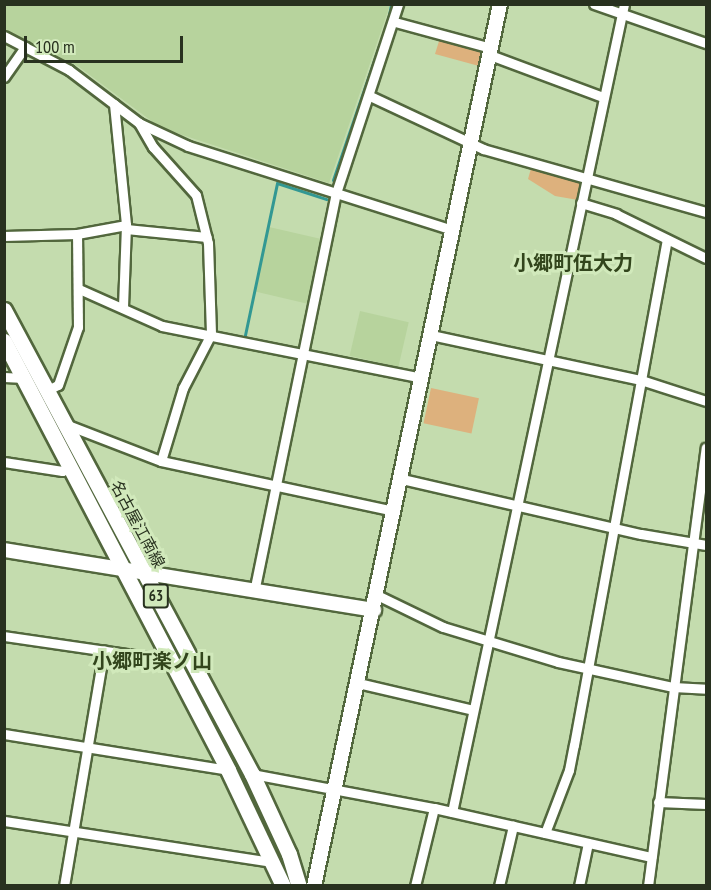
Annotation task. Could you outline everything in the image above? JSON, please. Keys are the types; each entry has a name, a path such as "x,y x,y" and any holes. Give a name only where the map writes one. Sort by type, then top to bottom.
{"main road":[{"name":"名古屋江南線","path":"4,310 252,774 289,854 299,885"},
{"name":"63","path":"4,341 121,570 228,770 283,885"}],"street":[{"path":"254,592 336,193 395,22 398,4"},
{"path":"314,885 402,479 500,4"},
{"path":"594,4 621,16 706,43"},
{"path":"452,812 624,4"},
{"path":"395,22 490,51 603,97"},
{"path":"4,36 69,70 139,123 188,146 453,231"},
{"path":"4,76 25,46"},
{"path":"370,96 471,144 706,212"},
{"path":"114,104 126,227 123,308"},
{"path":"139,123 153,147 196,195 207,237 211,334 183,388 161,461"},
{"path":"581,203 616,214 706,258"},
{"path":"4,237 77,234 126,227 207,237"},
{"path":"46,391 58,385 69,360 78,327 77,234"},
{"path":"545,833 569,770 667,239"},
{"path":"79,289 162,326 304,352 422,378"},
{"path":"431,336 641,380 706,401"},
{"path":"4,377 24,378"},
{"path":"65,424 161,461 277,483 395,511"},
{"path":"659,885 648,884 692,543 705,475 706,448"},
{"path":"4,462 62,471 69,467"},
{"path":"402,479 613,528 706,544"},
{"path":"4,550 374,610"},
{"path":"377,595 434,623 488,642 588,669 673,687 706,689"},
{"path":"4,636 168,660"},
{"path":"64,885 104,650"},
{"path":"358,682 473,710"},
{"path":"4,734 228,770"},
{"path":"252,774 434,808 652,857"},
{"path":"658,802 706,804"},
{"path":"416,885 434,808"},
{"path":"4,821 273,862"},
{"path":"499,885 513,826"},
{"path":"579,885 588,843"}],"shaded area":[{"path":"4,5 390,5 329,183 161,128 79,67 5,29"},
{"path":"440,38 476,48 482,55 479,66 435,54"},
{"path":"532,165 581,179 578,200 555,196 528,179"},
{"path":"269,227 325,240 310,304 254,291"},
{"path":"360,311 409,322 398,367 350,356"},
{"path":"431,388 479,398 471,433 424,423"}],"waterway":[{"path":"388,20 391,4"},
{"path":"333,180 379,46"},
{"path":"245,335 277,183 326,199"}],"district":[{"name":"小郷町伍大力","path":"573,263"},
{"name":"小郷町楽ノ山","path":"152,661"}]}
